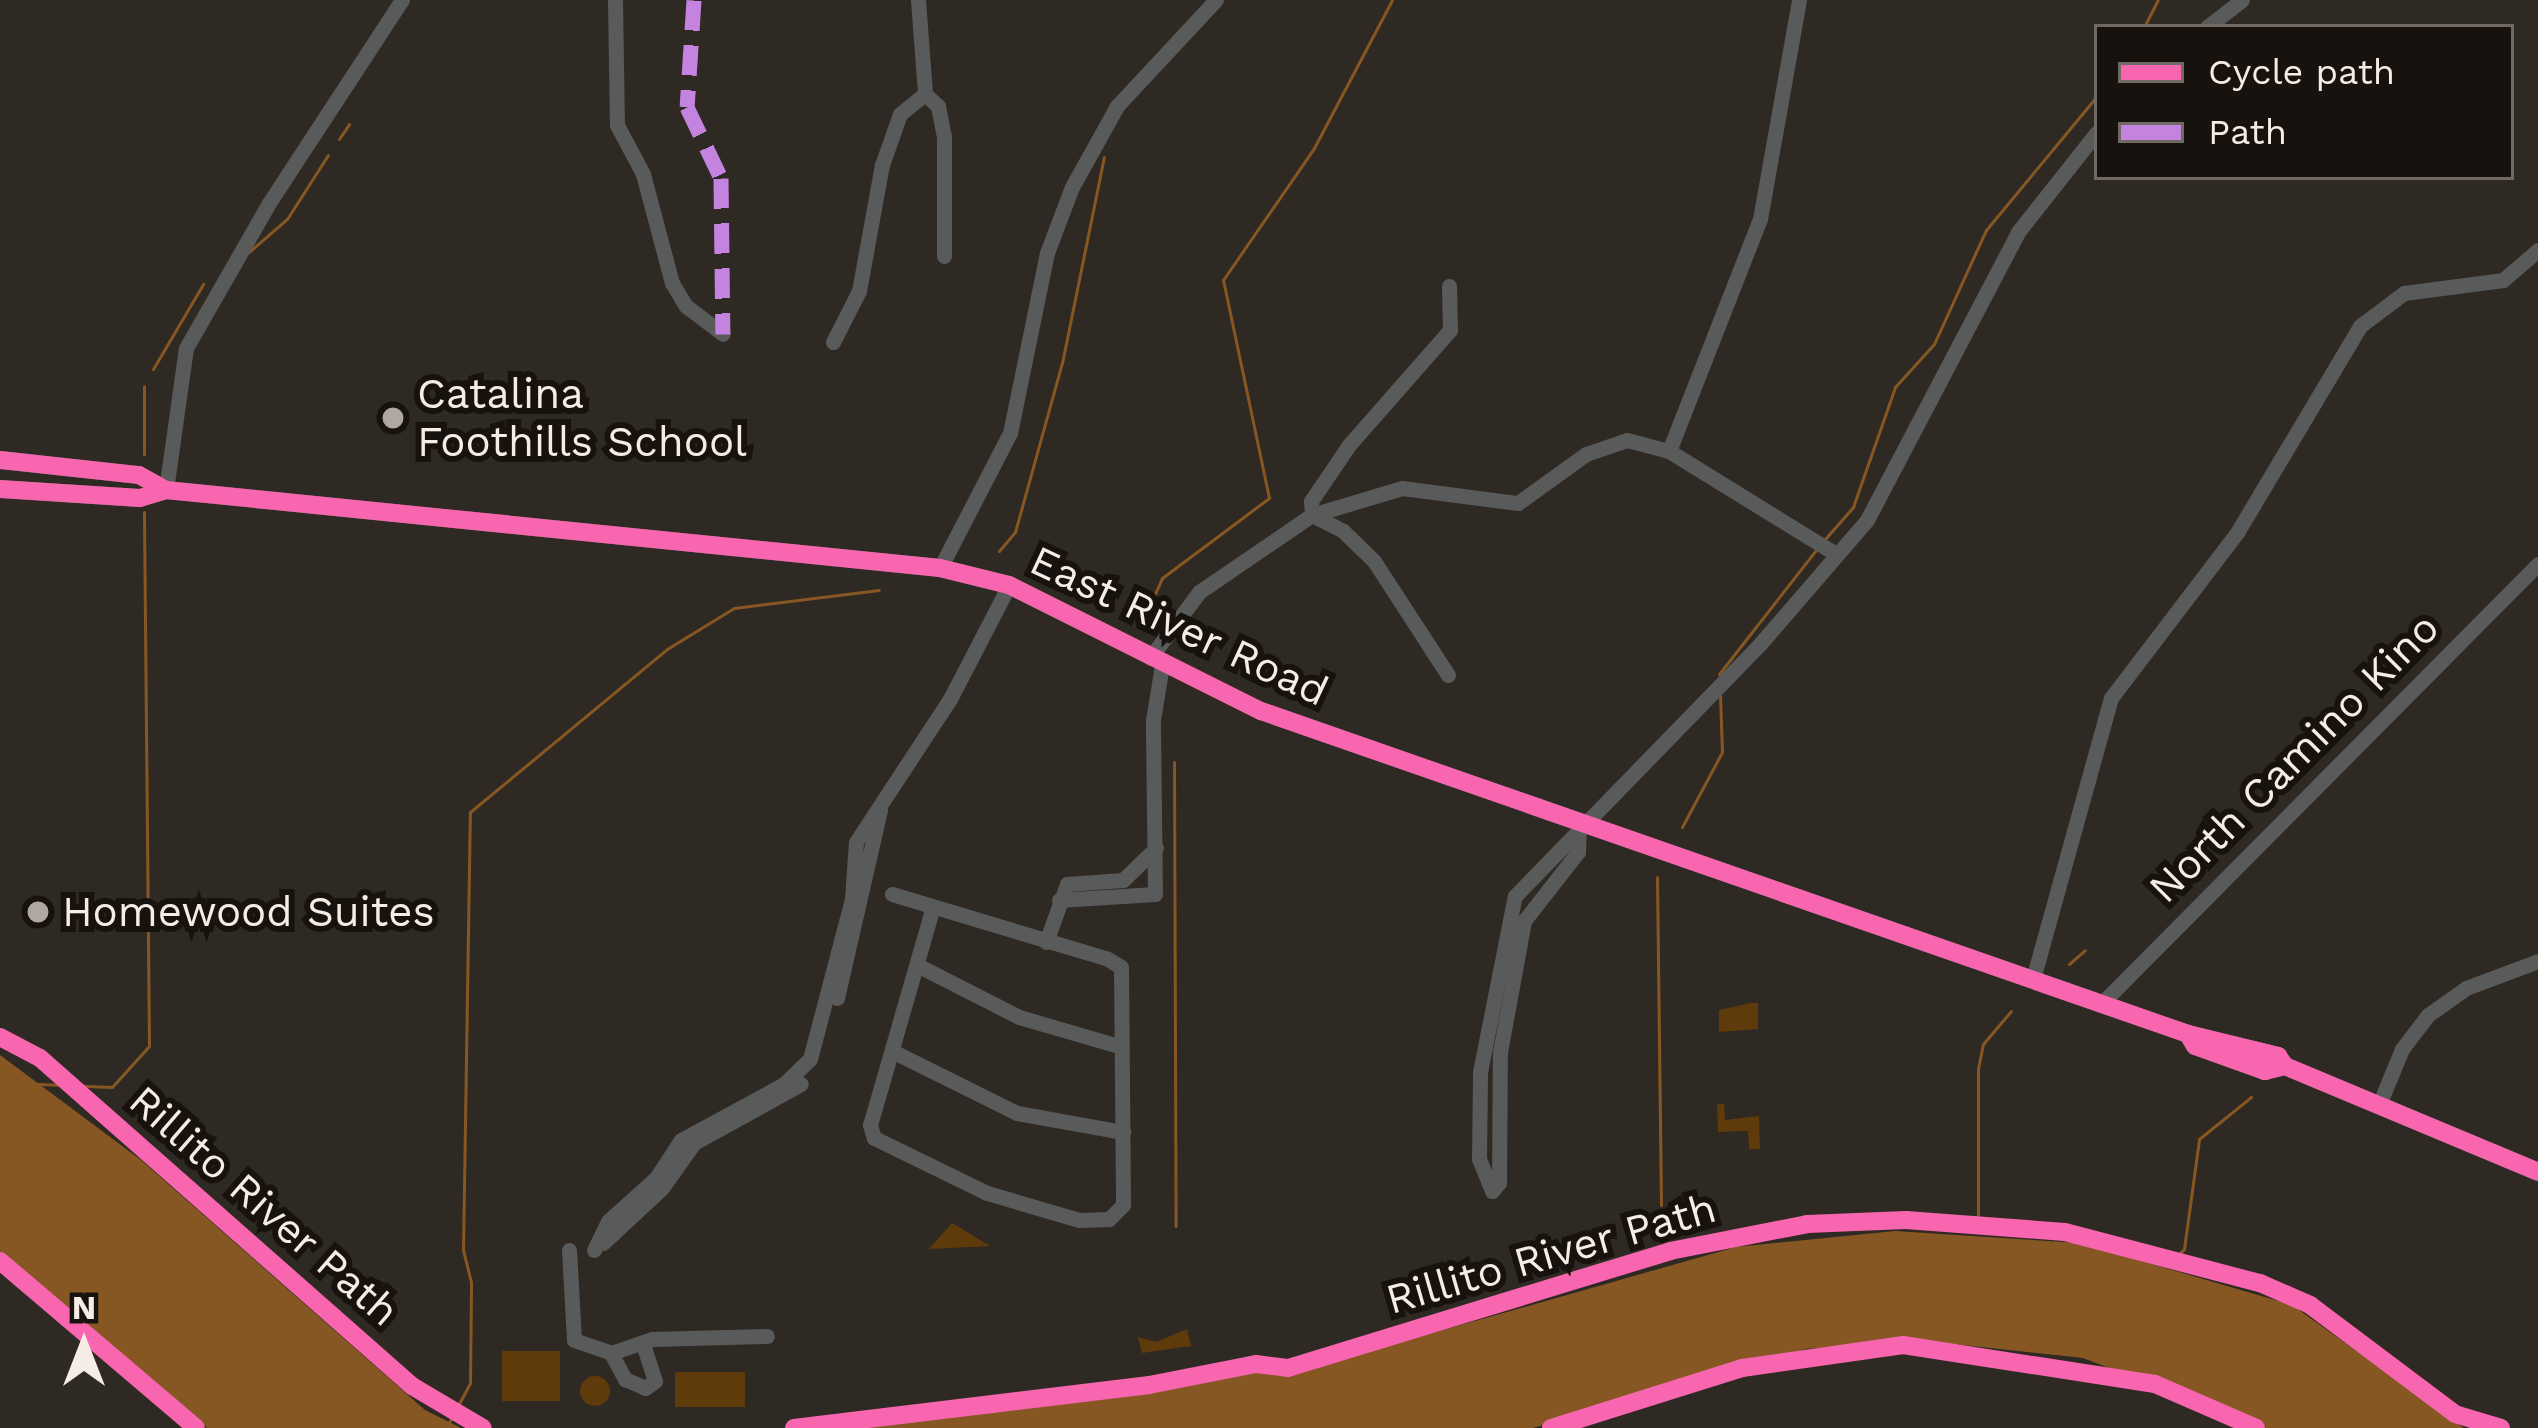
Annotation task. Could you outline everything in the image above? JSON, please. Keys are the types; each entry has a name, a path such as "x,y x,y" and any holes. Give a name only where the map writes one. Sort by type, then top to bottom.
{"main road":[{"name":"East River Road","path":"0,460 139,475 166,490"},
{"name":"East River Road","path":"0,489 140,498 166,490 940,568 1009,585 1261,711 2102,1003 2188,1034 2195,1046 2265,1071 2285,1066 2381,1100 2538,1172"}],"street":[{"path":"166,490 172,399 186,348 402,0"},
{"path":"615,0 617,125 643,174 672,283 686,306 723,334"},
{"path":"918,0 925,94 938,106 944,136 944,256"},
{"path":"940,568 1010,433 1047,253 1072,188 1117,106 1216,0"},
{"path":"1669,451 1760,219 1799,0"},
{"path":"2211,24 2242,0"},
{"path":"833,341 859,291 882,165 900,113 925,94"},
{"path":"1580,824 1578,852 1524,921 1500,1052 1499,1183 1492,1191 1480,1159 1480,1072 1515,896 1580,824 1760,644 1836,554 1901,467 2018,232 2094,135"},
{"path":"2033,979 2111,698 2238,531 2360,326 2404,293 2503,280 2538,250"},
{"path":"1312,515 1311,501 1348,445 1450,330 1448,286"},
{"path":"1059,900 1145,900 1155,893 1156,662 1199,592 1312,515 1402,488 1518,503 1606,443 1669,451 1836,554"},
{"path":"1312,515 1343,531 1374,561 1448,675"},
{"name":"North Camino Kino","path":"2102,1003 2538,564"},
{"path":"880,809 867,844 858,925 809,1078 694,1143 662,1188 594,1250 608,1221 656,1178 680,1140 784,1084 810,1059 851,899 856,842 880,809 1009,585"},
{"path":"1046,942 1067,884 1123,880 1156,848"},
{"path":"892,894 1046,942 1121,967 1123,1205 1109,1219 1079,1220 987,1192 874,1138 870,1125 933,907"},
{"path":"2381,1100 2402,1049 2428,1015 2466,988 2538,961"},
{"path":"917,964 1019,1017 1121,1047"},
{"path":"892,1051 1017,1113 1123,1132"},
{"path":"569,1250 574,1340 611,1353 644,1343 767,1336"},
{"path":"611,1353 625,1379 645,1388 656,1381 644,1343"}],"shaded area":[{"path":"1758,1003 1758,1029 1719,1032 1719,1010"},
{"path":"0,1055 141,1160 425,1410 461,1428 207,1428 0,1254"},
{"path":"1717,1104 1724,1104 1725,1120 1759,1116 1760,1149 1749,1149 1748,1131 1718,1132"},
{"path":"952,1223 990,1246 929,1249"},
{"path":"1895,1231 2080,1243 2292,1305 2464,1428 2266,1428 2083,1358 1917,1340 1806,1349 1533,1428 852,1428 1259,1370 1285,1375 1736,1247"},
{"path":"1187,1329 1191,1346 1142,1353 1138,1337 1156,1342"},
{"path":"502,1351 560,1351 560,1401 502,1401"},
{"path":"675,1372 745,1372 745,1407 675,1407"},
{"path":"595,1376 606,1380 610,1391 606,1402 595,1406 584,1402 580,1391 584,1380"}],"waterway":[{"path":"1146,614 1162,578 1269,498 1223,280 1314,148 1392,0"},
{"path":"2146,24 2158,0"},
{"path":"1825,539 1853,507 1895,387 1934,344 1986,230 2094,100"},
{"path":"339,139 349,124"},
{"path":"249,252 287,219 328,155"},
{"path":"999,551 1015,532 1062,363 1104,157"},
{"path":"153,369 203,284"},
{"path":"144,386 144,454"},
{"path":"39,1084 112,1087 149,1046 144,512"},
{"path":"1719,674 1815,551"},
{"path":"446,1428 470,1383 471,1282 463,1250 470,812 667,649 734,608 879,590"},
{"path":"1682,827 1722,752 1720,696"},
{"path":"1174,762 1176,1226"},
{"path":"1657,877 1661,1205"},
{"path":"2069,964 2085,950"},
{"path":"1978,1218 1978,1069 1983,1044 2011,1011"},
{"path":"2167,1265 2184,1249 2199,1139 2251,1097"}],"marked path":[{"path":"694,0 687,107 721,178 723,334"}],"cycle path":[{"path":"0,460 139,475 166,490 940,568 1009,585 1261,711 2188,1034 2278,1056 2285,1066 2265,1071 2195,1046 2188,1034"},
{"path":"0,489 140,498 166,490"},
{"name":"Rillito River Path","path":"0,1037 40,1058 412,1386 483,1428"},
{"path":"2285,1066 2538,1172"},
{"name":"Rillito River Path","path":"794,1428 1149,1385 1256,1364 1288,1368 1670,1251 1807,1224 1906,1220 2065,1232 2260,1283 2310,1305 2455,1414 2501,1428"},
{"path":"0,1261 196,1428"},
{"path":"1551,1428 1742,1368 1903,1345 2155,1384 2256,1428"}],"place":[{"name":"Catalina Foothills School","path":"393,418"},
{"name":"Homewood Suites","path":"38,912"}]}
